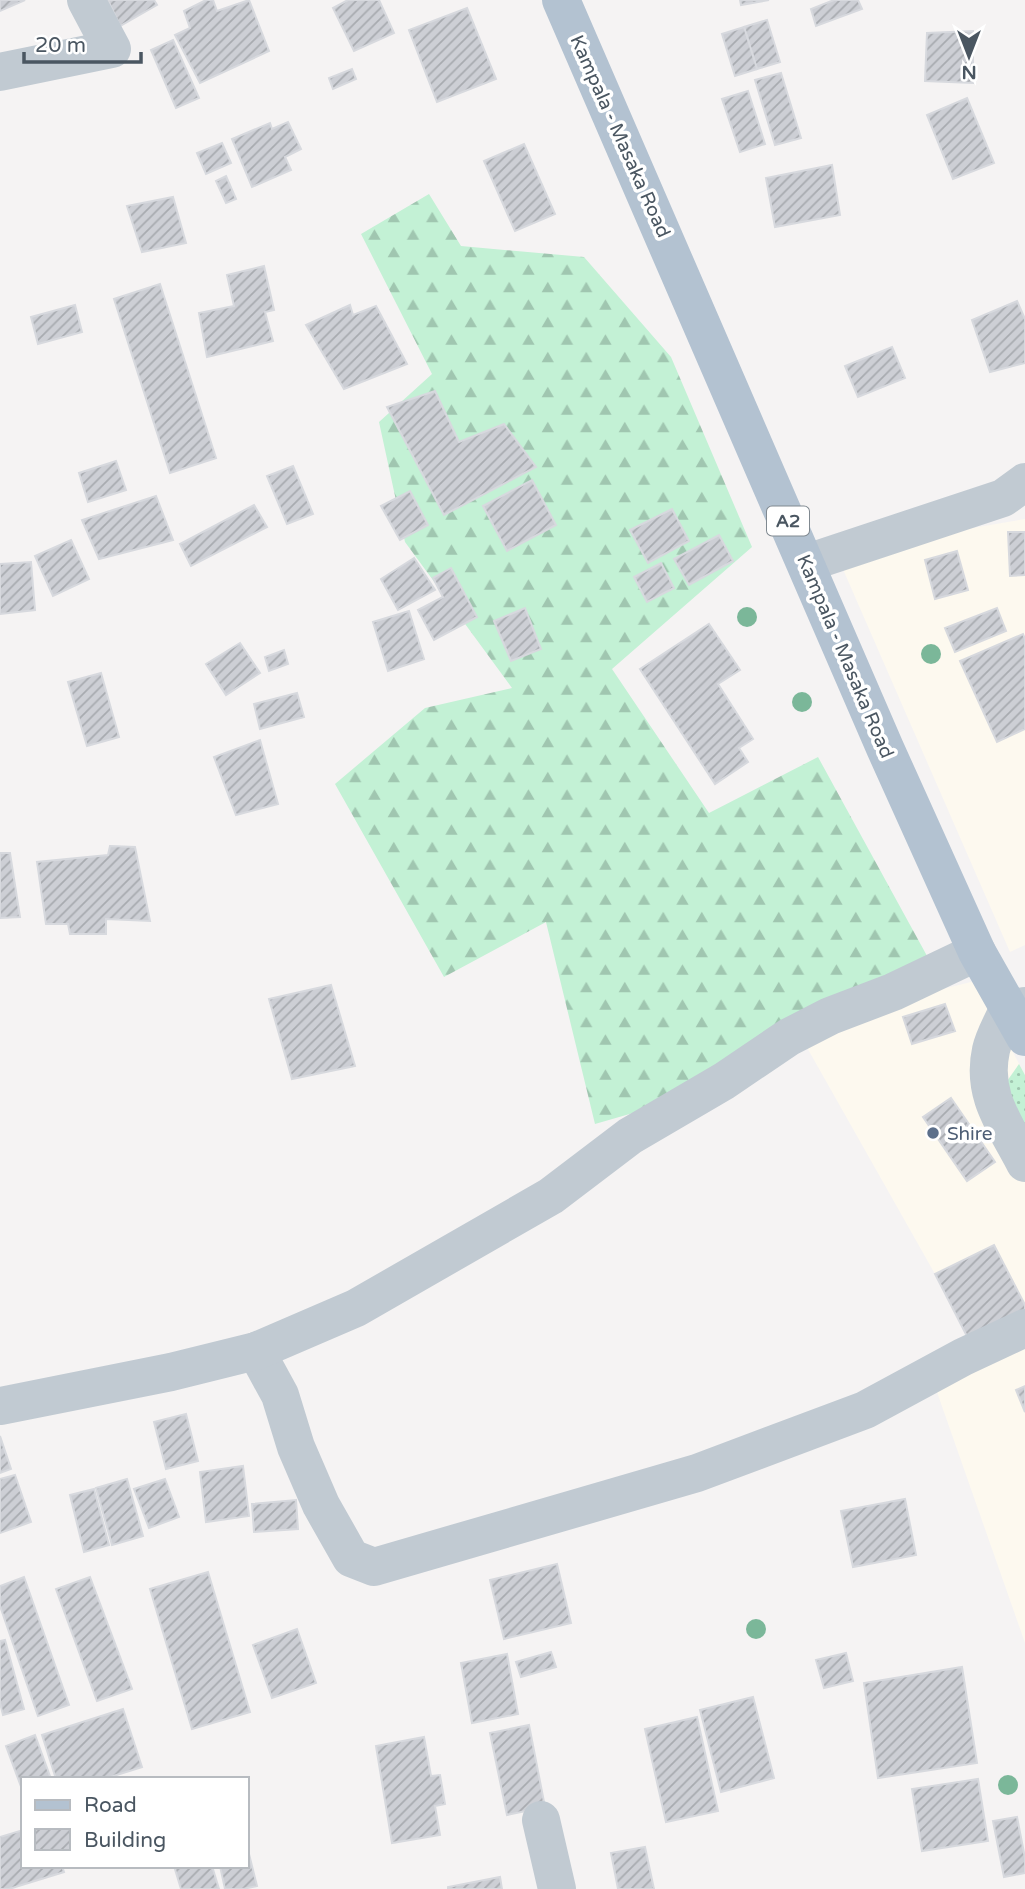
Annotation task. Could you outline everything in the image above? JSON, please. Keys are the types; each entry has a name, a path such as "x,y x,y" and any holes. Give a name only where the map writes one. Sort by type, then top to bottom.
{"main road":[{"name":"Kampala - Masaka Road","path":"561,0 885,748 977,952 1019,1017"}],"street":[{"path":"0,72 112,49 86,0"},
{"path":"807,563 1003,498 1025,482"},
{"path":"947,518 1025,512"},
{"path":"0,1406 171,1372 256,1351 356,1308 551,1196 630,1136 724,1081 789,1037 830,1016 903,987 977,952"},
{"path":"1019,1017 992,1048 988,1082 993,1103 1025,1163"},
{"path":"256,1351 280,1395 296,1447 321,1505 351,1558 374,1567 697,1473 865,1410 963,1357 1025,1328"},
{"path":"541,1820 556,1889"}],"shaded area":[{"path":"1025,519 1025,945 1010,952 842,567 949,532"},
{"path":"975,981 1025,1075 1025,1643 931,1375 973,1348 935,1274 805,1044 918,995"}],"green space":[{"path":"429,194 461,246 584,257 671,357 752,547 612,669 709,813 818,757 932,965 723,1087 595,1124 546,922 444,977 335,784 425,708 512,688 405,542 379,422 432,374 361,234"},
{"path":"1019,1064 1025,1075 1025,1140 1000,1091"}],"building":[{"path":"0,0 25,0 0,11"},
{"path":"108,0 154,0 157,5 120,26"},
{"path":"206,0 213,0 217,11 249,0 269,51 200,83 175,35 190,28 184,11"},
{"path":"348,0 379,0 394,33 354,51 333,8"},
{"path":"740,0 769,0 741,5"},
{"path":"834,0 858,0 862,9 816,26 811,9"},
{"path":"467,8 496,79 437,102 409,30"},
{"path":"767,20 780,62 757,69 744,27"},
{"path":"744,27 757,69 735,76 722,34"},
{"path":"973,31 973,83 925,81 927,33"},
{"path":"173,40 199,98 176,108 151,50"},
{"path":"352,69 356,79 333,89 329,78"},
{"path":"781,73 801,138 775,145 755,80"},
{"path":"748,91 765,144 740,152 722,99"},
{"path":"967,98 994,163 953,179 927,115"},
{"path":"288,122 301,149 285,157 291,170 252,187 232,139 270,123 272,129"},
{"path":"222,143 231,163 206,174 197,153"},
{"path":"524,144 555,214 515,231 484,161"},
{"path":"832,165 840,215 775,227 766,178"},
{"path":"226,176 236,199 226,203 216,181"},
{"path":"173,197 186,243 142,252 127,206"},
{"path":"264,266 274,310 265,312 273,341 207,357 199,313 234,306 227,275"},
{"path":"160,284 216,458 170,473 114,299"},
{"path":"1017,301 1025,319 1025,363 990,372 972,320"},
{"path":"75,305 82,332 38,344 31,317"},
{"path":"350,305 353,315 376,306 407,364 344,389 306,325"},
{"path":"892,347 905,378 858,397 845,366"},
{"path":"435,391 459,442 504,424 536,467 444,515 387,407"},
{"path":"116,461 126,490 88,502 79,473"},
{"path":"293,466 313,514 287,524 267,476"},
{"path":"532,480 556,525 507,551 483,506"},
{"path":"410,491 428,525 400,540 381,506"},
{"path":"156,496 173,540 99,559 82,520"},
{"path":"254,505 267,527 191,566 180,544"},
{"path":"672,509 689,541 648,563 630,530"},
{"path":"1008,532 1025,532 1025,575 1010,576"},
{"path":"719,535 733,561 689,585 674,559"},
{"path":"71,540 89,579 53,596 35,556"},
{"path":"957,551 968,590 935,599 925,560"},
{"path":"414,558 435,590 398,610 381,579"},
{"path":"31,562 35,610 0,614 0,564"},
{"path":"661,563 674,588 647,602 634,577"},
{"path":"451,568 477,617 434,640 418,610 443,597 433,578"},
{"path":"525,608 541,649 511,661 494,621"},
{"path":"997,608 1006,631 955,652 945,628"},
{"path":"409,611 424,659 388,671 373,622"},
{"path":"709,624 740,670 718,684 753,739 739,748 748,762 715,784 640,669"},
{"path":"1023,634 1025,729 997,742 960,661"},
{"path":"240,643 260,673 226,695 206,664"},
{"path":"284,650 288,664 269,671 265,657"},
{"path":"101,673 119,737 87,746 68,682"},
{"path":"297,693 304,717 260,729 254,704"},
{"path":"260,740 278,804 236,815 214,757"},
{"path":"110,846 135,847 150,921 106,919 106,934 70,934 68,924 46,924 37,862 108,855"},
{"path":"0,853 10,853 20,917 0,918"},
{"path":"331,985 355,1066 292,1079 269,999"},
{"path":"945,1004 955,1031 912,1044 903,1017"},
{"path":"951,1098 995,1162 967,1181 923,1117"},
{"path":"994,1245 1025,1305 1025,1322 973,1348 935,1274"},
{"path":"1025,1386 1025,1412 1016,1390"},
{"path":"186,1414 198,1461 166,1469 154,1422"},
{"path":"0,1436 11,1469 0,1473"},
{"path":"243,1466 249,1516 206,1522 200,1472"},
{"path":"15,1475 31,1522 0,1533 0,1479"},
{"path":"127,1479 143,1536 112,1545 96,1488"},
{"path":"165,1479 179,1517 149,1528 134,1489"},
{"path":"94,1489 109,1545 84,1552 70,1495"},
{"path":"905,1499 916,1555 853,1567 841,1511"},
{"path":"296,1500 298,1529 254,1532 252,1504"},
{"path":"557,1564 571,1623 504,1639 490,1580"},
{"path":"208,1572 250,1712 192,1729 150,1589"},
{"path":"24,1577 69,1705 38,1716 0,1606 0,1586"},
{"path":"90,1577 132,1689 97,1701 56,1589"},
{"path":"297,1629 316,1683 272,1698 253,1645"},
{"path":"5,1640 24,1709 3,1715 0,1703 0,1641"},
{"path":"551,1652 556,1667 521,1677 516,1662"},
{"path":"846,1653 853,1681 824,1688 816,1660"},
{"path":"507,1654 518,1714 472,1723 461,1663"},
{"path":"962,1667 977,1763 878,1778 864,1683"},
{"path":"753,1697 774,1778 721,1792 700,1710"},
{"path":"123,1709 142,1767 110,1777 55,1777 42,1735"},
{"path":"697,1717 718,1811 666,1822 645,1729"},
{"path":"529,1725 545,1807 507,1815 490,1733"},
{"path":"35,1735 50,1777 21,1777 21,1787 6,1746"},
{"path":"424,1737 431,1776 440,1775 445,1804 435,1806 440,1835 392,1843 376,1746"},
{"path":"978,1779 988,1841 922,1851 912,1789"},
{"path":"1017,1817 1025,1858 1025,1873 1004,1877 993,1821"},
{"path":"21,1831 21,1868 63,1868 64,1872 9,1889 0,1889 0,1837"},
{"path":"645,1847 654,1889 618,1889 611,1853"},
{"path":"248,1850 257,1886 225,1889 220,1868 248,1868"},
{"path":"175,1868 213,1868 219,1889 181,1889"},
{"path":"500,1877 502,1889 448,1889 448,1887"}],"place":[{"name":"Shire","path":"933,1133"}]}
